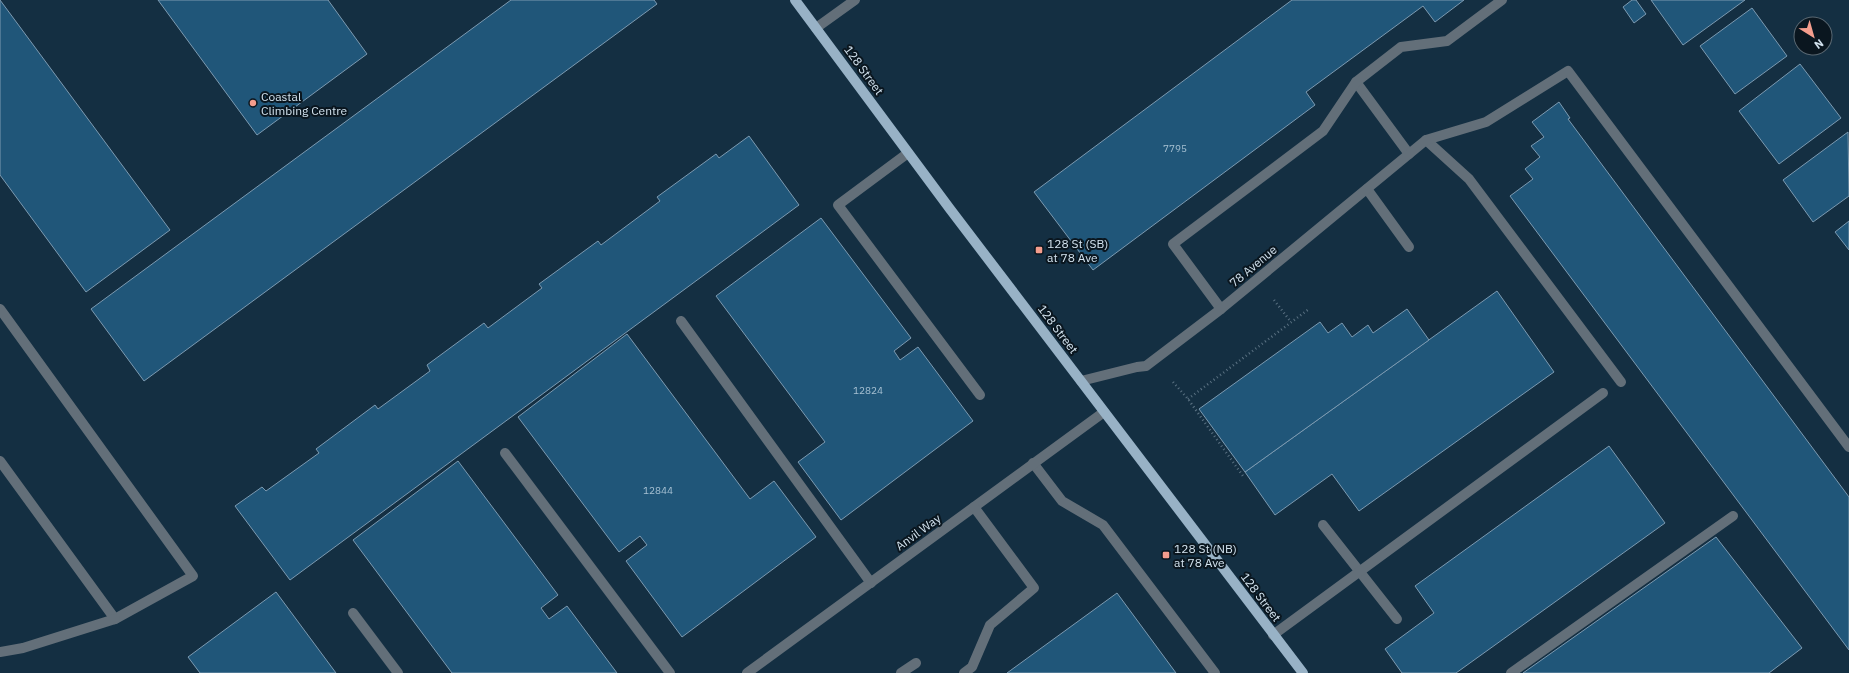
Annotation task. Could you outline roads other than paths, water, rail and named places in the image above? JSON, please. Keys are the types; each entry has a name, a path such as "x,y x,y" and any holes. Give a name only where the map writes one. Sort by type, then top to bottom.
{"main road":[{"name":"128 Street","path":"795,0 908,153 1273,635 1299,672"}],"street":[{"path":"816,28 855,0"},
{"path":"1222,309 1173,244 1323,131 1356,82 1401,47 1447,41 1502,0"},
{"path":"1426,140 1486,122 1568,71 1849,447"},
{"path":"1356,82 1410,154"},
{"path":"1426,140 1469,179 1621,382"},
{"name":"78 Avenue","path":"1081,381 1146,366 1222,309 1426,140"},
{"path":"908,153 838,205 980,395"},
{"path":"1367,189 1409,247"},
{"path":"0,309 193,576 115,620 23,648 0,652"},
{"path":"681,321 871,583"},
{"path":"1273,635 1603,393"},
{"name":"Anvil Way","path":"747,673 1104,412"},
{"path":"505,453 670,673"},
{"path":"0,461 115,620"},
{"path":"1033,463 1062,501 1102,525 1215,673"},
{"path":"964,673 972,668 990,625 1034,588 974,507"},
{"path":"1511,673 1733,516"},
{"path":"1323,525 1397,619"},
{"path":"353,613 398,673"},
{"path":"901,673 916,663"}],"place":[{"name":"Coastal Climbing Centre","path":"253,103"},
{"name":"128 St (SB) at 78 Ave","path":"1039,250"},
{"name":"128 St (NB) at 78 Ave","path":"1166,555"}]}
